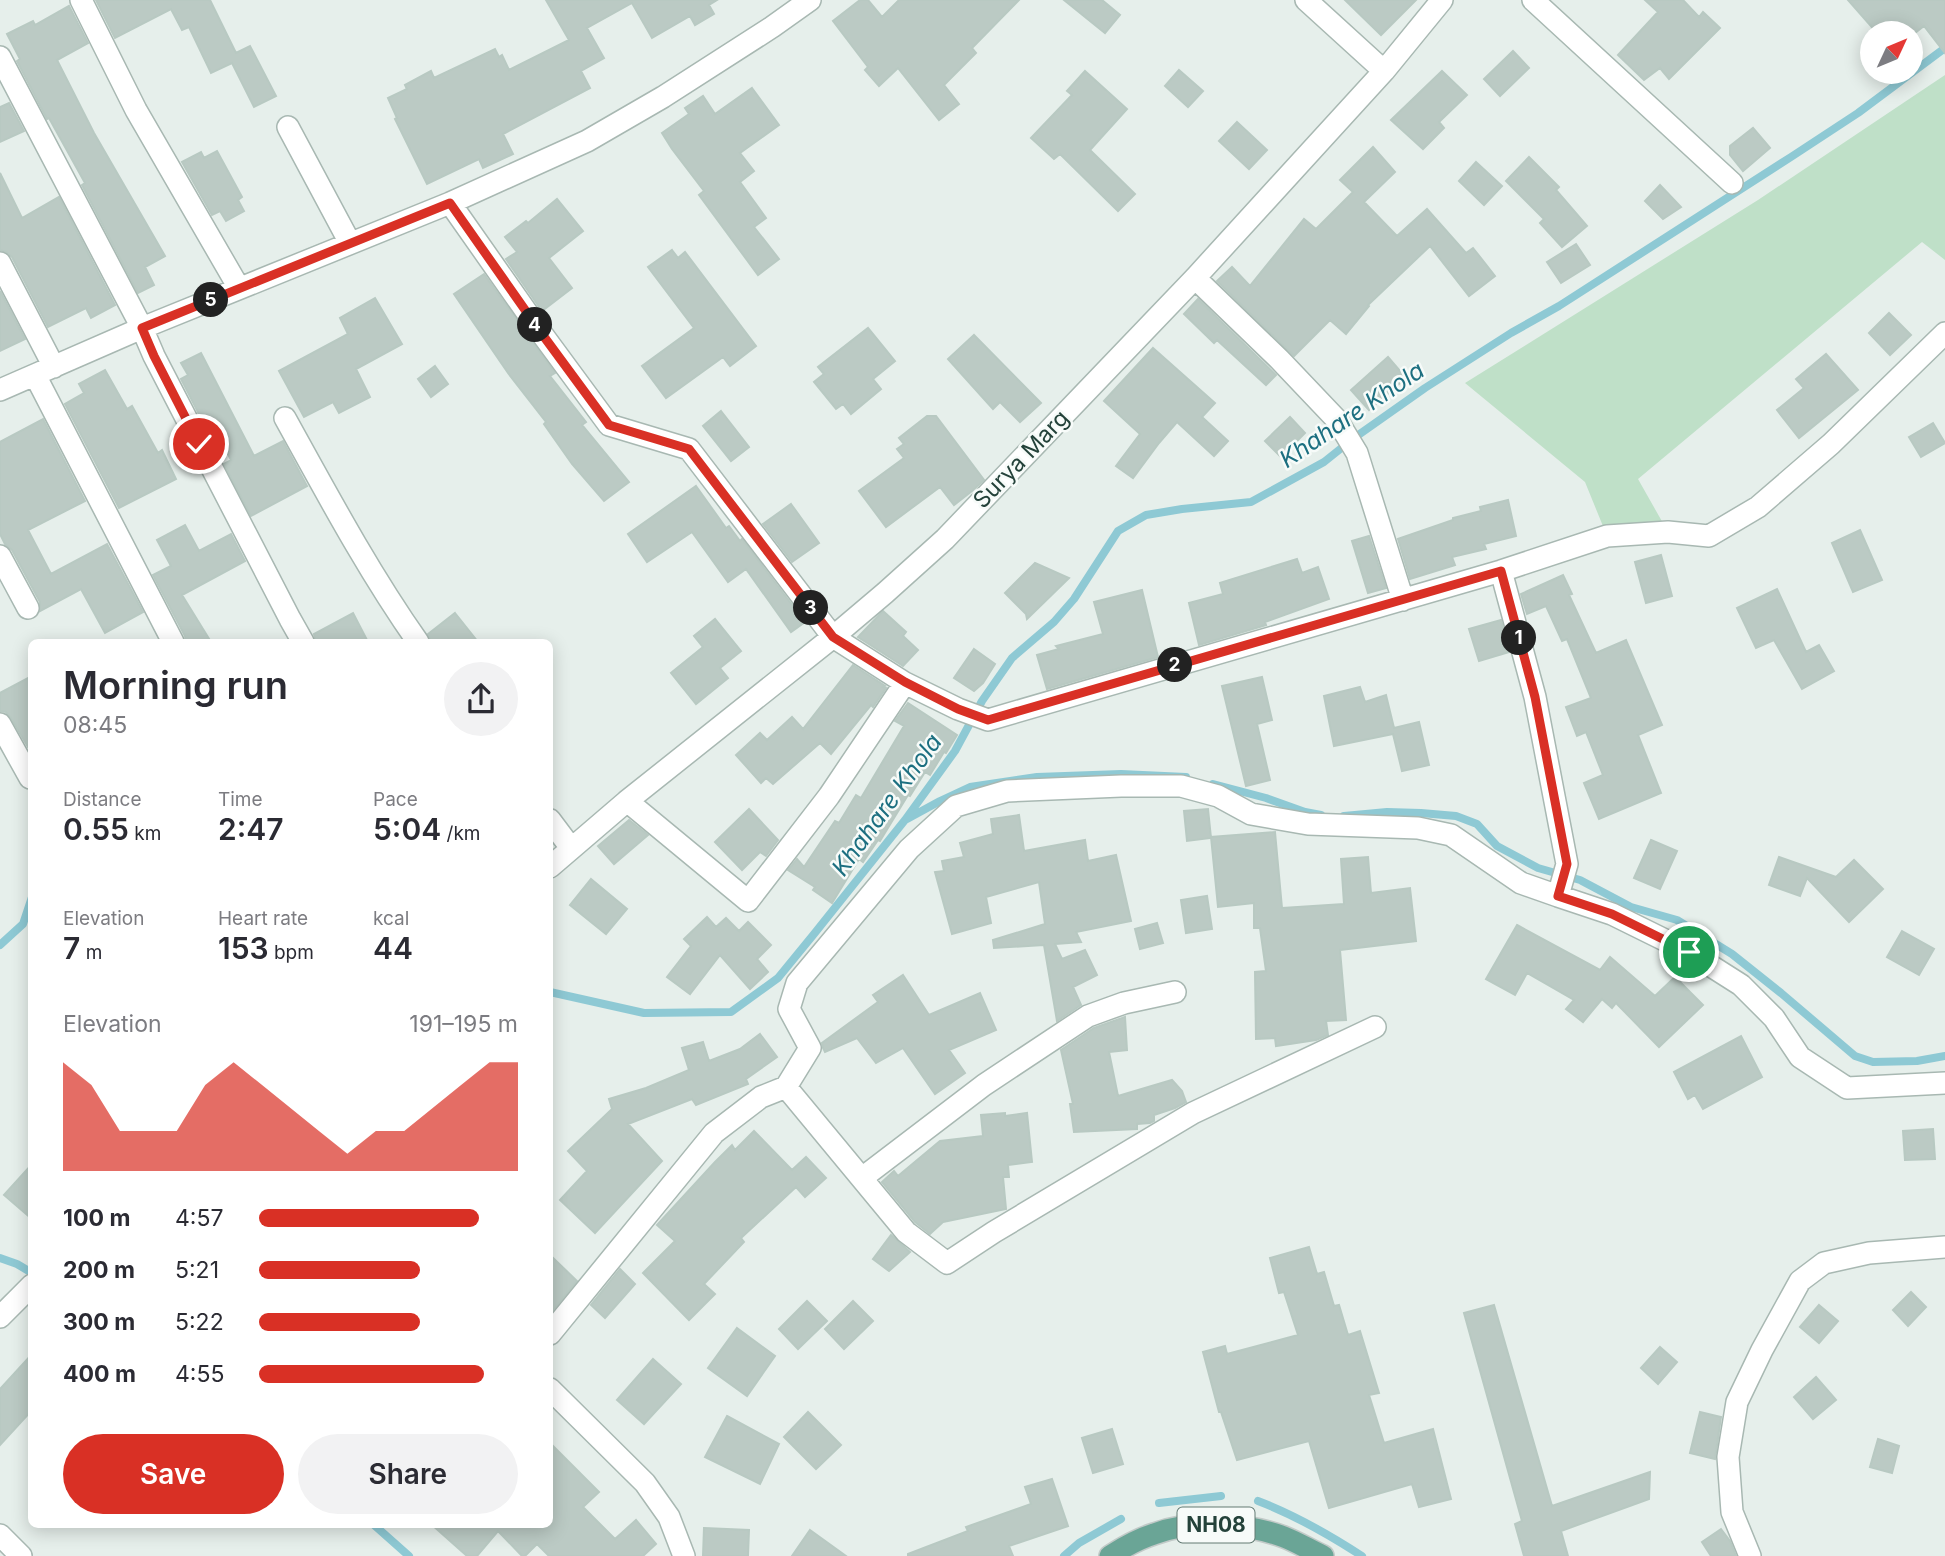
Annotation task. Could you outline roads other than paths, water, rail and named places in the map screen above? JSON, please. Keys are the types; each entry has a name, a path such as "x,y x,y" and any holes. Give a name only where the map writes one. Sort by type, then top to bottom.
{"main road":[{"name":"NH08","path":"1110,1556 1156,1533 1198,1525 1237,1526 1283,1536 1323,1556"}],"street":[{"path":"81,0 136,110 239,288"},
{"path":"0,390 142,328 450,203 587,141 663,97 810,0"},
{"path":"1306,0 1384,71"},
{"name":"Surya Marg","path":"553,864 627,800 833,637 945,539 1195,278 1384,71 1442,0"},
{"path":"1533,0 1732,183"},
{"path":"0,57 301,639"},
{"path":"288,127 350,243"},
{"path":"450,203 609,425 689,449 833,637 905,682 958,709 988,720 1501,571 1607,536 1668,532 1709,536 1758,507 1830,444 1945,332"},
{"path":"0,263 45,371 172,639"},
{"path":"1195,278 1279,359 1337,420 1356,453 1403,600"},
{"path":"285,418 346,530 416,639"},
{"path":"0,556 28,608"},
{"path":"1501,571 1535,697 1567,864 1560,891"},
{"path":"627,800 748,901 829,796 905,682"},
{"path":"0,724 28,774"},
{"path":"553,1330 714,1133 761,1097 786,1087 810,1048 789,1009 797,984 909,849 956,806 1007,791 1181,786 1219,796 1251,814 1308,824 1419,828 1451,835 1521,883 1560,891 1612,914 1689,952 1741,985 1774,1018 1800,1057 1847,1088 1945,1083"},
{"path":"553,824 571,848"},
{"path":"862,1178 984,1085 1088,1016 1124,1003 1175,992"},
{"path":"786,1087 906,1232 947,1263 1193,1113 1374,1027"},
{"path":"1750,1556 1732,1511 1728,1457 1737,1402 1800,1281 1824,1262 1869,1253 1945,1247"},
{"path":"0,1317 28,1289"},
{"path":"553,1392 645,1483 669,1517 684,1556"},
{"path":"0,1535 21,1556"}],"waterway":[{"name":"Khahare Khola","path":"553,993 644,1013 731,1012 778,978 814,934 905,820 955,751 982,701 1012,658 1054,622 1074,599 1118,531 1146,515 1251,502 1324,462 1425,388 1559,306 1858,113 1945,48"},
{"path":"907,819 970,787 1037,777 1121,774 1186,777"},
{"path":"1213,784 1321,815"},
{"path":"1344,816 1387,812 1421,813 1456,816 1477,824 1497,846 1538,868 1580,880 1631,907 1677,920 1732,954 1855,1056 1873,1062 1917,1061 1945,1056"},
{"name":"Khahare Khola","path":"0,945 23,924 28,909"},
{"path":"0,1258 28,1271"},
{"path":"1159,1503 1221,1496"},
{"path":"1258,1501 1285,1512 1362,1556"},
{"path":"1064,1556 1079,1543 1121,1519"},
{"path":"378,1528 409,1556"}]}
